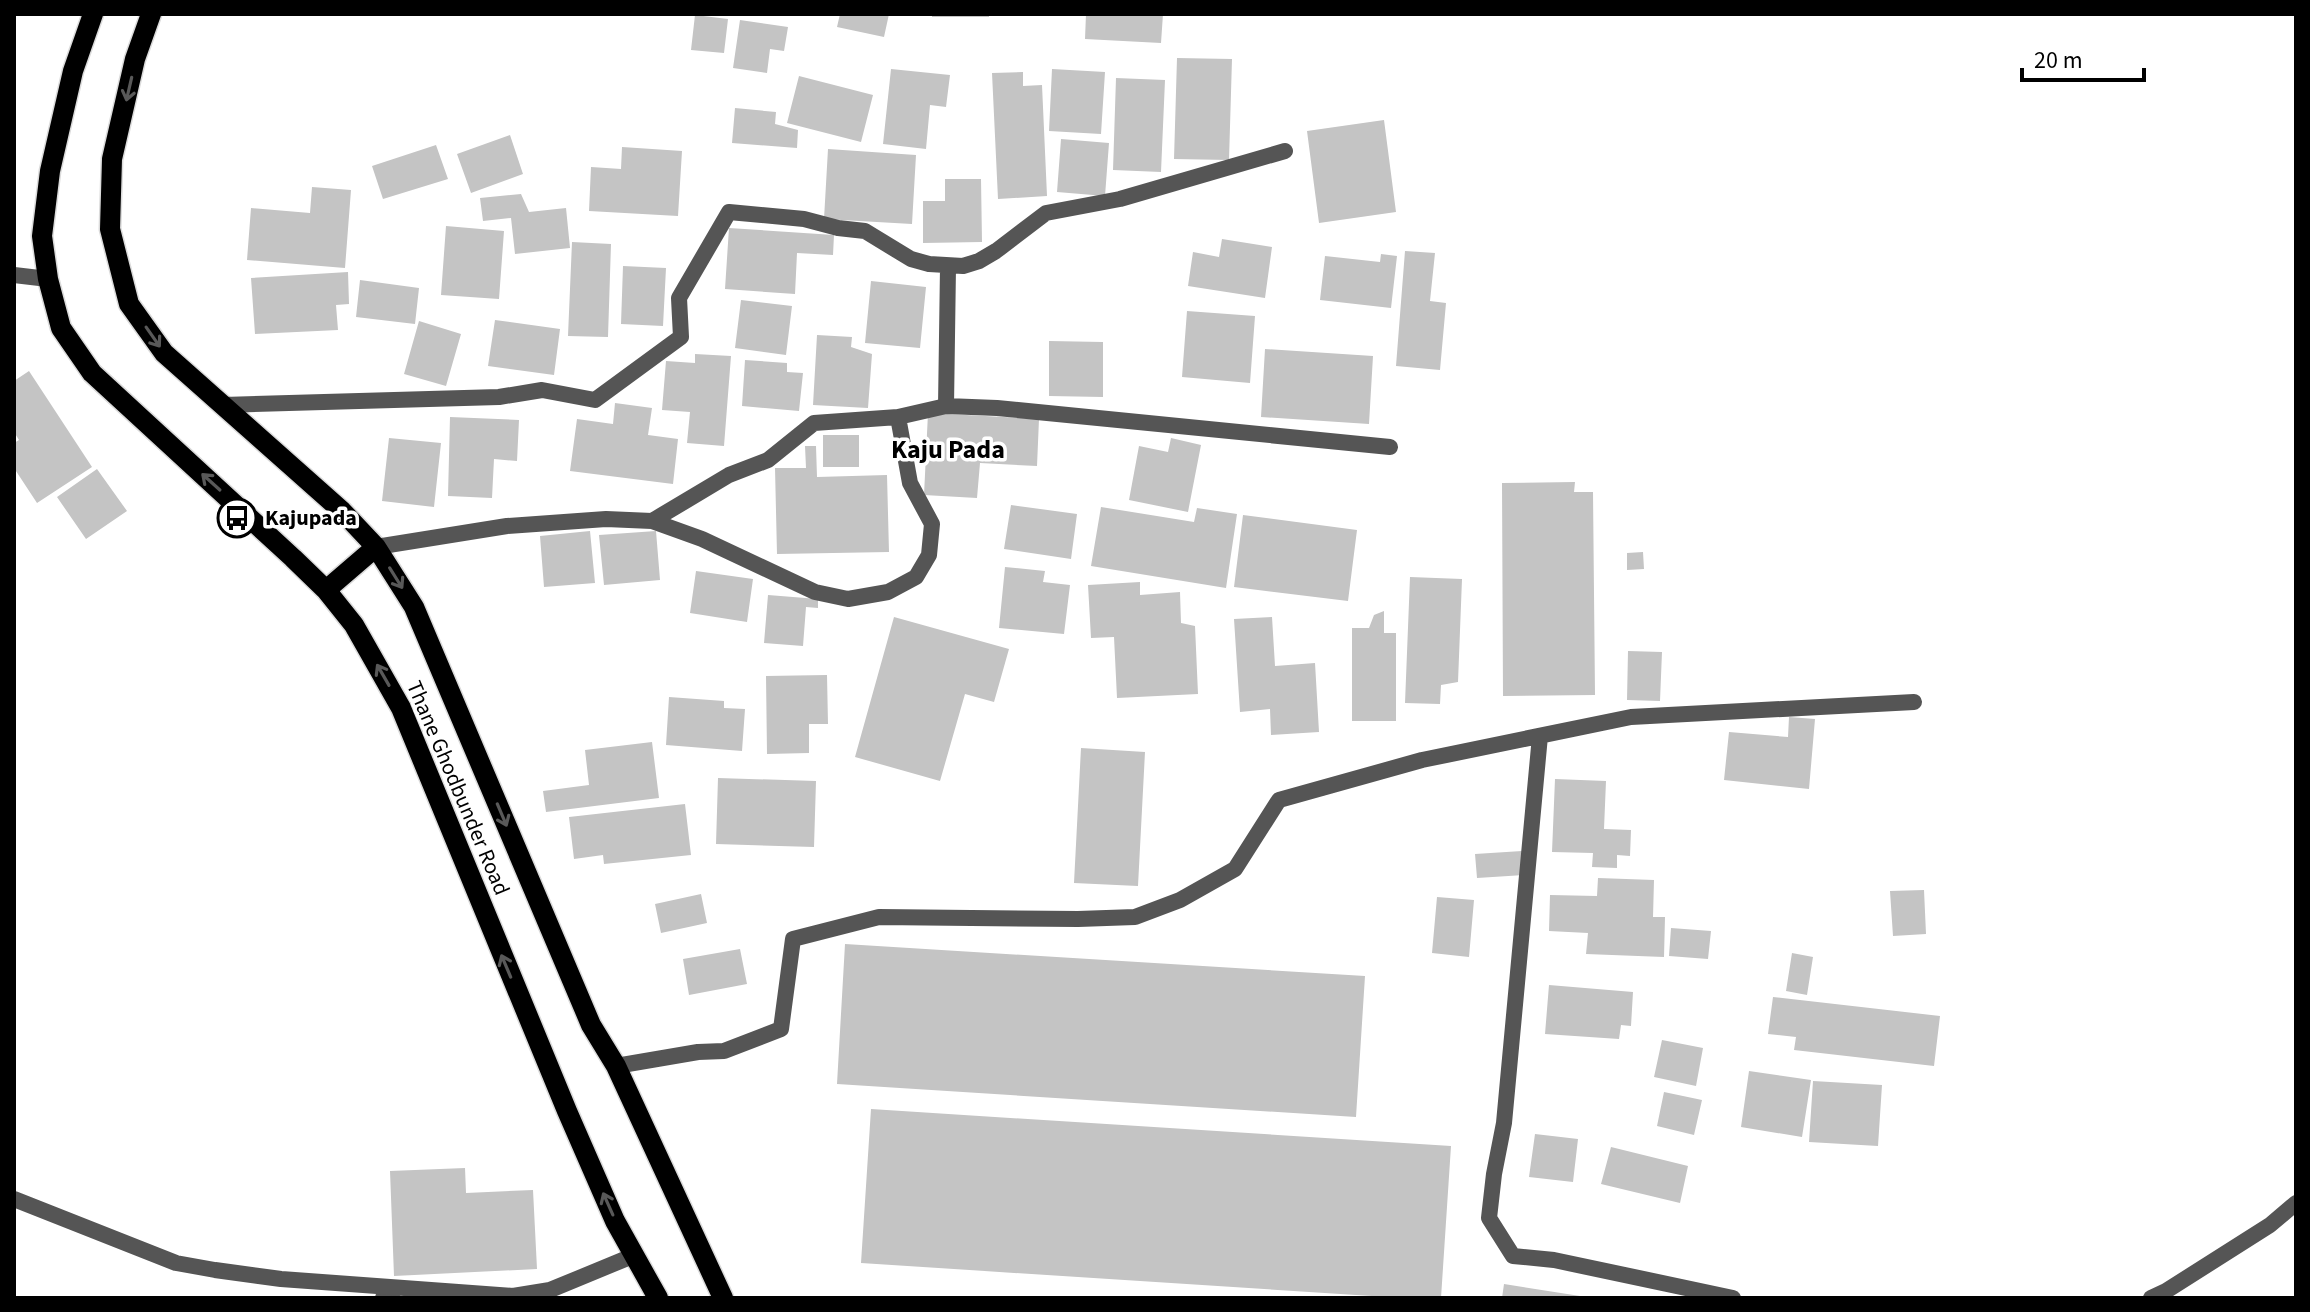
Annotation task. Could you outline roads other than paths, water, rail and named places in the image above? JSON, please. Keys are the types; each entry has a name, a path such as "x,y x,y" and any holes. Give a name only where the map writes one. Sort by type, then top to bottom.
{"main road":[{"name":"Thane Ghodbunder Road","path":"93,14 73,71 50,171 42,236 48,279 61,328 92,373 326,590 354,625 401,708 567,1111 615,1221 658,1298"},
{"name":"Thane Ghodbunder Road","path":"151,14 135,59 112,159 110,229 129,304 164,353 342,511 376,547 414,607 591,1025 616,1066 723,1298"},
{"path":"326,590 376,547"}],"street":[{"path":"223,405 499,397 542,390 595,400 681,337 679,298 729,212 804,219 865,231 911,259 948,267 963,266 979,261 1046,213 1120,199 1285,151"},
{"path":"946,406 948,267"},
{"path":"14,275 48,279"},
{"path":"652,521 729,475 768,460 814,423 898,417 946,406 997,408 1390,447"},
{"path":"376,547 507,526 606,519 652,521 702,539 815,592 848,599 888,592 916,577 929,555 932,524 910,483 898,417"},
{"path":"616,1066 698,1052 724,1051 781,1029 793,939 879,917 1135,917 1180,900 1235,869 1279,800 1422,760 1631,717 1914,702"},
{"path":"1540,736 1504,1123 1489,1218 1513,1256 1554,1260 1733,1298"},
{"path":"14,1199 176,1263 390,1293 513,1296 550,1290 635,1255"},
{"path":"2151,1298 2270,1225 2296,1203"}],"place":[{"name":"Kajupada","path":"237,518"}],"district":[{"name":"Kaju Pada","path":"948,449"}]}
